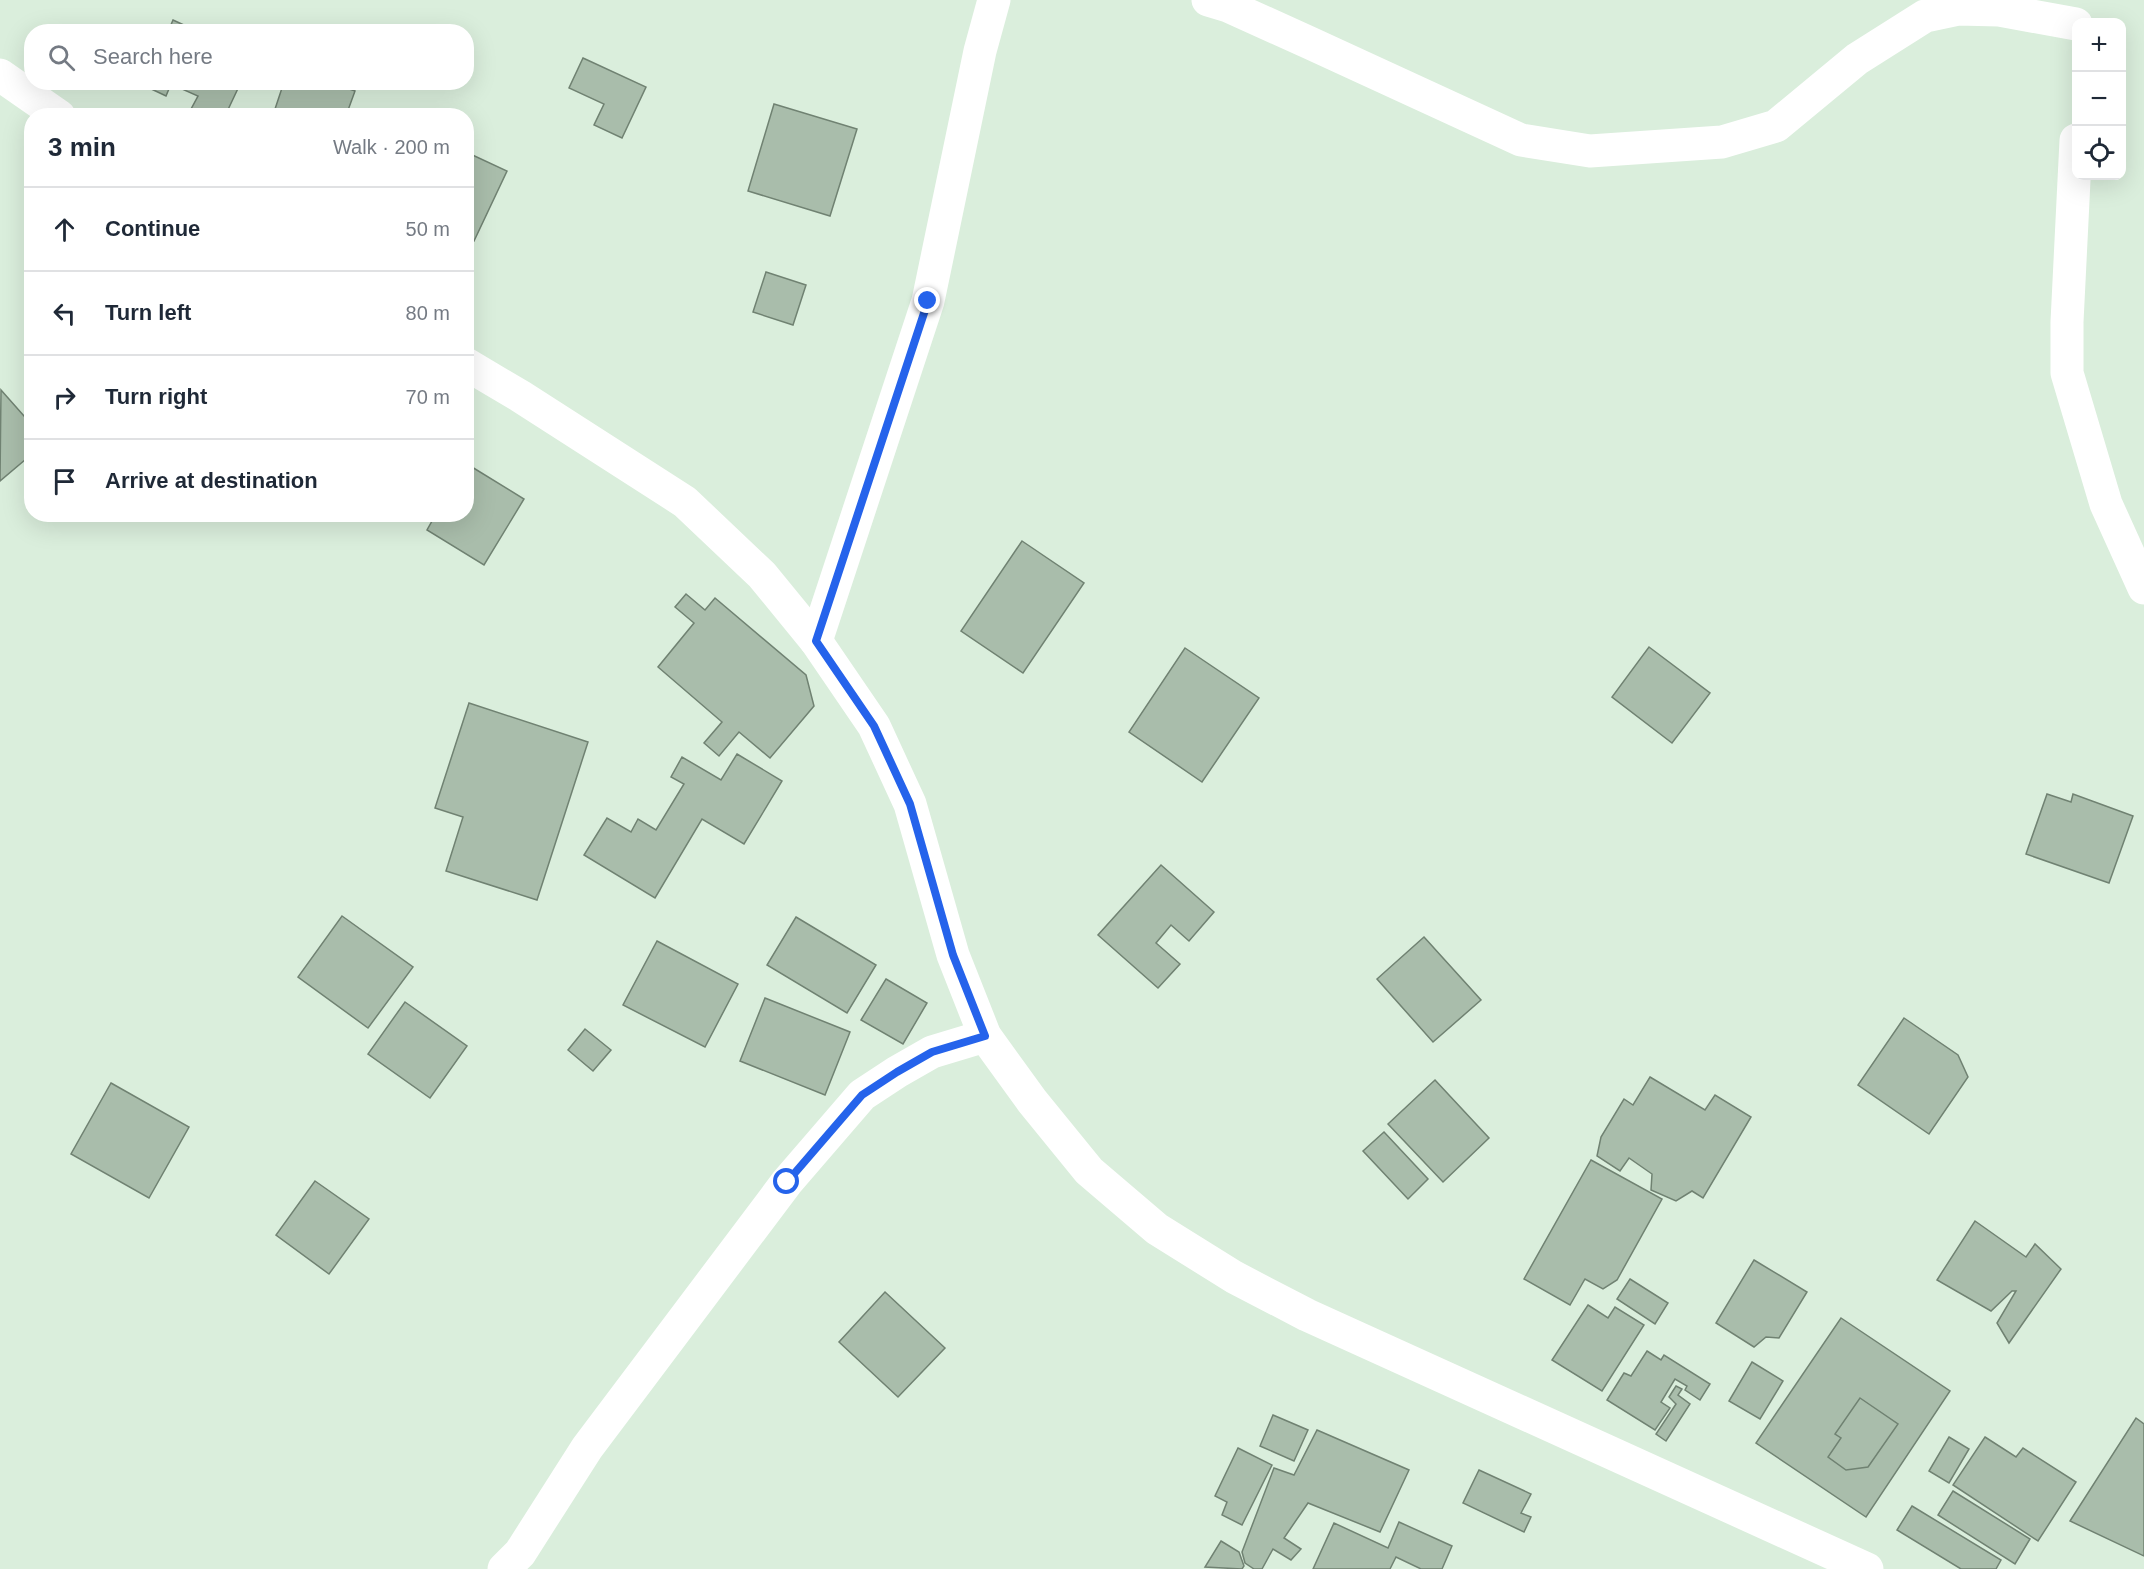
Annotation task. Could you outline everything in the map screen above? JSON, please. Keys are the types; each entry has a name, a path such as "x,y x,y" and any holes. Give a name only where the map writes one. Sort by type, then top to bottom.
{"street":[{"path":"816,641 928,301 980,51 994,0"},
{"path":"1208,0 1228,6 1311,43 1521,140 1590,151 1722,141 1776,126 1857,59 1925,16 1958,9 1999,10 2072,23"},
{"path":"2084,18 2086,0"},
{"path":"0,75 47,108"},
{"path":"2074,180 2067,322 2067,373 2106,504 2144,588"},
{"path":"474,369 685,502 762,576 816,641 874,726 910,804 953,955 985,1036 1032,1101 1089,1172 1157,1229 1234,1277 1307,1315 1867,1569"},
{"path":"504,1569 520,1553 586,1448 787,1182 862,1095 932,1052 985,1036"}],"building":[{"path":"583,58 646,87 622,138 594,125 604,104 569,88"},
{"path":"153,90 168,90 166,96"},
{"path":"184,90 237,90 229,108 192,108 198,96"},
{"path":"281,90 355,91 349,108 275,108"},
{"path":"774,104 857,129 830,216 748,191"},
{"path":"474,156 507,171 474,241"},
{"path":"766,272 806,285 793,325 753,312"},
{"path":"1,390 24,416 24,461 0,481"},
{"path":"474,468 524,499 484,565 427,530 432,522 474,522"},
{"path":"1022,541 1084,583 1023,673 961,631"},
{"path":"686,594 705,610 715,598 806,675 814,706 770,758 739,732 719,756 704,743 722,722 658,667 694,623 675,607"},
{"path":"1649,647 1710,693 1672,743 1612,697"},
{"path":"1185,648 1259,698 1202,782 1129,732"},
{"path":"469,703 588,742 537,900 446,871 463,817 435,808"},
{"path":"737,754 782,781 744,844 702,819 655,898 584,855 607,818 631,832 638,819 656,830 684,784 671,777 682,757 721,780"},
{"path":"2047,794 2071,802 2073,794 2133,816 2109,883 2026,854"},
{"path":"1161,865 1214,912 1189,941 1171,925 1156,943 1180,964 1158,988 1098,935"},
{"path":"342,916 413,967 368,1028 298,977"},
{"path":"796,917 876,965 847,1013 767,965"},
{"path":"1424,937 1481,1000 1433,1042 1377,979"},
{"path":"657,941 738,984 705,1047 623,1005"},
{"path":"886,979 927,1003 903,1044 861,1020"},
{"path":"765,998 850,1032 825,1095 740,1061"},
{"path":"405,1002 467,1046 430,1098 368,1054"},
{"path":"1904,1018 1958,1055 1968,1077 1929,1134 1858,1085"},
{"path":"585,1029 611,1050 593,1071 568,1050"},
{"path":"1650,1077 1705,1110 1715,1095 1751,1117 1703,1198 1692,1191 1676,1201 1651,1190 1652,1174 1629,1158 1620,1171 1597,1156 1601,1137 1624,1099 1633,1105"},
{"path":"1435,1080 1489,1138 1443,1182 1388,1124"},
{"path":"111,1083 189,1127 149,1198 71,1154"},
{"path":"1384,1132 1428,1179 1408,1199 1363,1151"},
{"path":"1591,1160 1662,1199 1617,1280 1603,1289 1585,1279 1570,1305 1524,1279"},
{"path":"315,1181 369,1219 329,1274 276,1235"},
{"path":"1975,1221 2026,1257 2035,1244 2061,1269 2009,1343 1997,1323 2016,1291 2012,1291 1991,1311 1937,1280"},
{"path":"1754,1260 1807,1292 1779,1338 1766,1337 1754,1347 1716,1323"},
{"path":"1630,1279 1668,1303 1655,1324 1617,1299"},
{"path":"885,1292 945,1348 898,1397 839,1342"},
{"path":"1588,1305 1608,1318 1615,1307 1644,1325 1602,1391 1552,1360"},
{"path":"1841,1318 1950,1391 1866,1517 1756,1443"},
{"path":"1647,1351 1661,1360 1664,1355 1710,1384 1700,1400 1685,1390 1687,1386 1675,1379 1661,1402 1670,1408 1655,1430 1607,1400 1624,1373 1631,1376"},
{"path":"1752,1362 1783,1381 1760,1419 1729,1401"},
{"path":"1676,1386 1682,1389 1678,1395 1690,1404 1666,1441 1656,1434 1676,1404 1669,1397"},
{"path":"1860,1398 1898,1424 1868,1467 1846,1470 1828,1457 1841,1438 1835,1434"},
{"path":"1273,1415 1308,1430 1294,1461 1260,1446"},
{"path":"2136,1418 2144,1424 2144,1556 2070,1521"},
{"path":"1317,1430 1409,1470 1380,1532 1308,1503 1284,1538 1301,1549 1291,1560 1273,1549 1262,1569 1254,1569 1245,1563 1242,1552 1274,1468 1294,1475"},
{"path":"1949,1437 1969,1449 1949,1483 1929,1471"},
{"path":"1985,1437 2016,1457 2023,1448 2076,1482 2038,1541 1953,1485"},
{"path":"1238,1448 1272,1465 1242,1525 1222,1515 1227,1502 1215,1496"},
{"path":"1479,1470 1531,1494 1521,1513 1531,1517 1524,1532 1463,1503"},
{"path":"1953,1491 2030,1539 2015,1564 1938,1515"},
{"path":"1912,1506 2001,1560 1996,1569 1961,1569 1897,1530"},
{"path":"1399,1522 1452,1546 1442,1569 1421,1569 1396,1557 1390,1569 1313,1569 1334,1523 1388,1548"},
{"path":"1221,1541 1239,1552 1244,1566 1242,1569 1205,1567"}],"route":[{"path":"787,1182 862,1095 932,1052 985,1036 953,955 910,804 874,726 816,641 928,301"}]}
